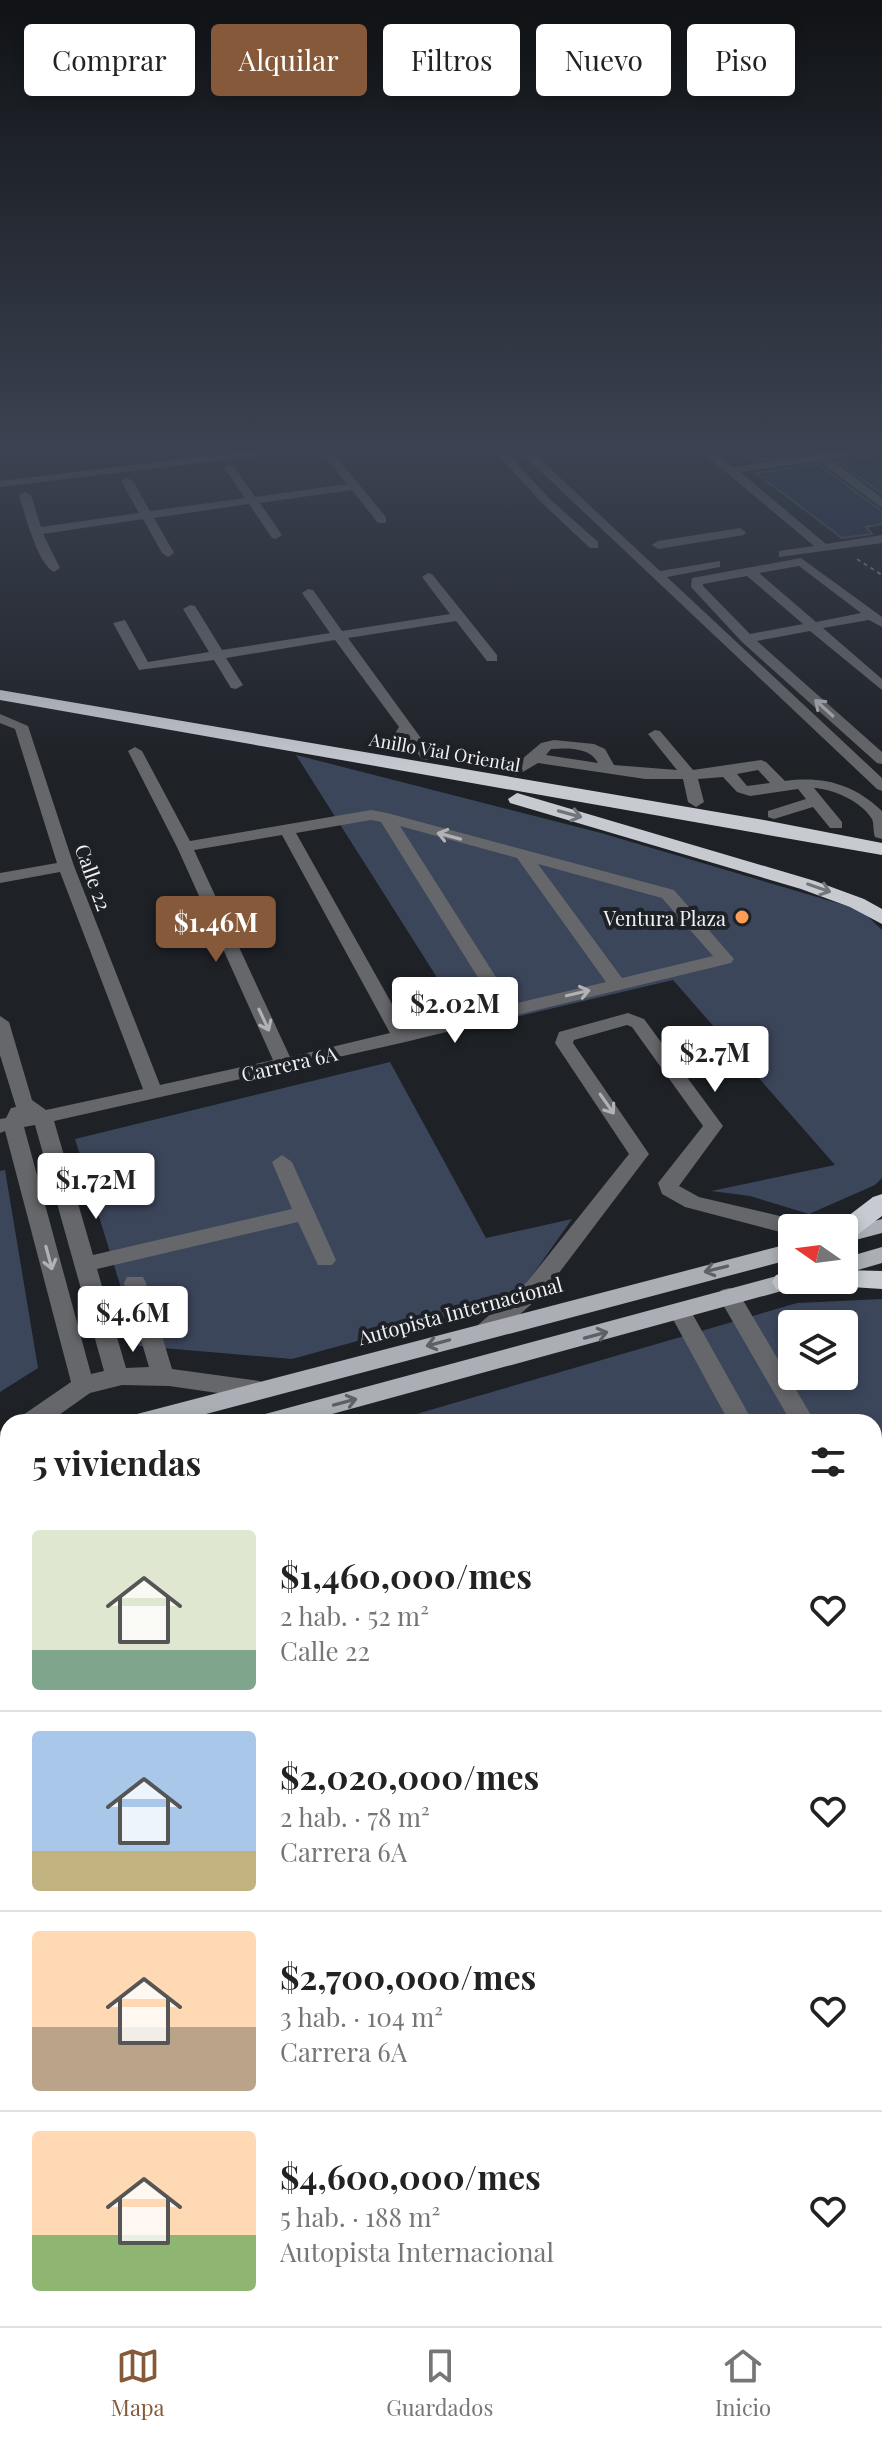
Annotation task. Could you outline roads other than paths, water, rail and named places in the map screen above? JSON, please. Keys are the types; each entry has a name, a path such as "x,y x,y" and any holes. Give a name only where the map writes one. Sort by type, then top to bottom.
{"highway":[{"name":"Anillo Vial Oriental","path":"0,682 882,849"},
{"name":"Anillo Vial Oriental","path":"0,695 383,755 427,756 836,825 881,826"},
{"path":"383,755 414,773 616,826 808,885 857,903 882,918"},
{"path":"858,1223 882,1203"},
{"path":"858,1279 882,1280"}],"main road":[{"path":"858,1231 882,1226"},
{"name":"Autopista Internacional","path":"170,1414 778,1255"},
{"path":"858,1262 882,1255"},
{"path":"299,1414 778,1284"}],"street":[{"path":"48,556 54,568"},
{"path":"637,556 882,786"},
{"path":"700,556 711,565"},
{"path":"659,575 773,556"},
{"path":"877,619 805,563 795,562 696,581 697,587 747,639 882,760"},
{"path":"748,570 882,686"},
{"path":"428,577 492,658"},
{"path":"308,593 427,756"},
{"path":"190,609 236,685"},
{"path":"120,623 144,667 459,616"},
{"path":"747,639 812,626 877,619"},
{"name":"Calle 22","path":"7,719 21,726 66,866 154,1093"},
{"path":"383,755 407,726"},
{"path":"655,734 689,775 696,802"},
{"path":"135,751 185,847 284,1064"},
{"path":"516,771 535,758 609,769 689,775 761,765 782,787"},
{"path":"727,772 742,789 830,783 843,788 881,826"},
{"path":"803,785 836,825"},
{"path":"774,814 815,801"},
{"path":"185,847 371,815 524,856 617,984"},
{"path":"387,818 508,1010"},
{"path":"287,830 401,1037"},
{"name":"Carrera 6A","path":"6,1125 401,1037 725,959 668,894 524,856"},
{"path":"0,878 66,866"},
{"path":"486,1331 535,1288 639,1154 564,1043 566,1036 628,1019 638,1023 713,1126 668,1183 669,1189 681,1200 778,1222"},
{"path":"0,1022 23,1103 43,1117 117,1377"},
{"path":"23,1103 6,1125 83,1386"},
{"path":"282,1162 325,1260"},
{"path":"85,1264 304,1213"},
{"path":"135,1283 163,1378"},
{"path":"729,1296 798,1414"},
{"path":"680,1312 737,1414"},
{"path":"43,1414 83,1386 117,1377 163,1378 259,1390"}],"place":[{"name":"Ventura Plaza","path":"742,917"}]}
